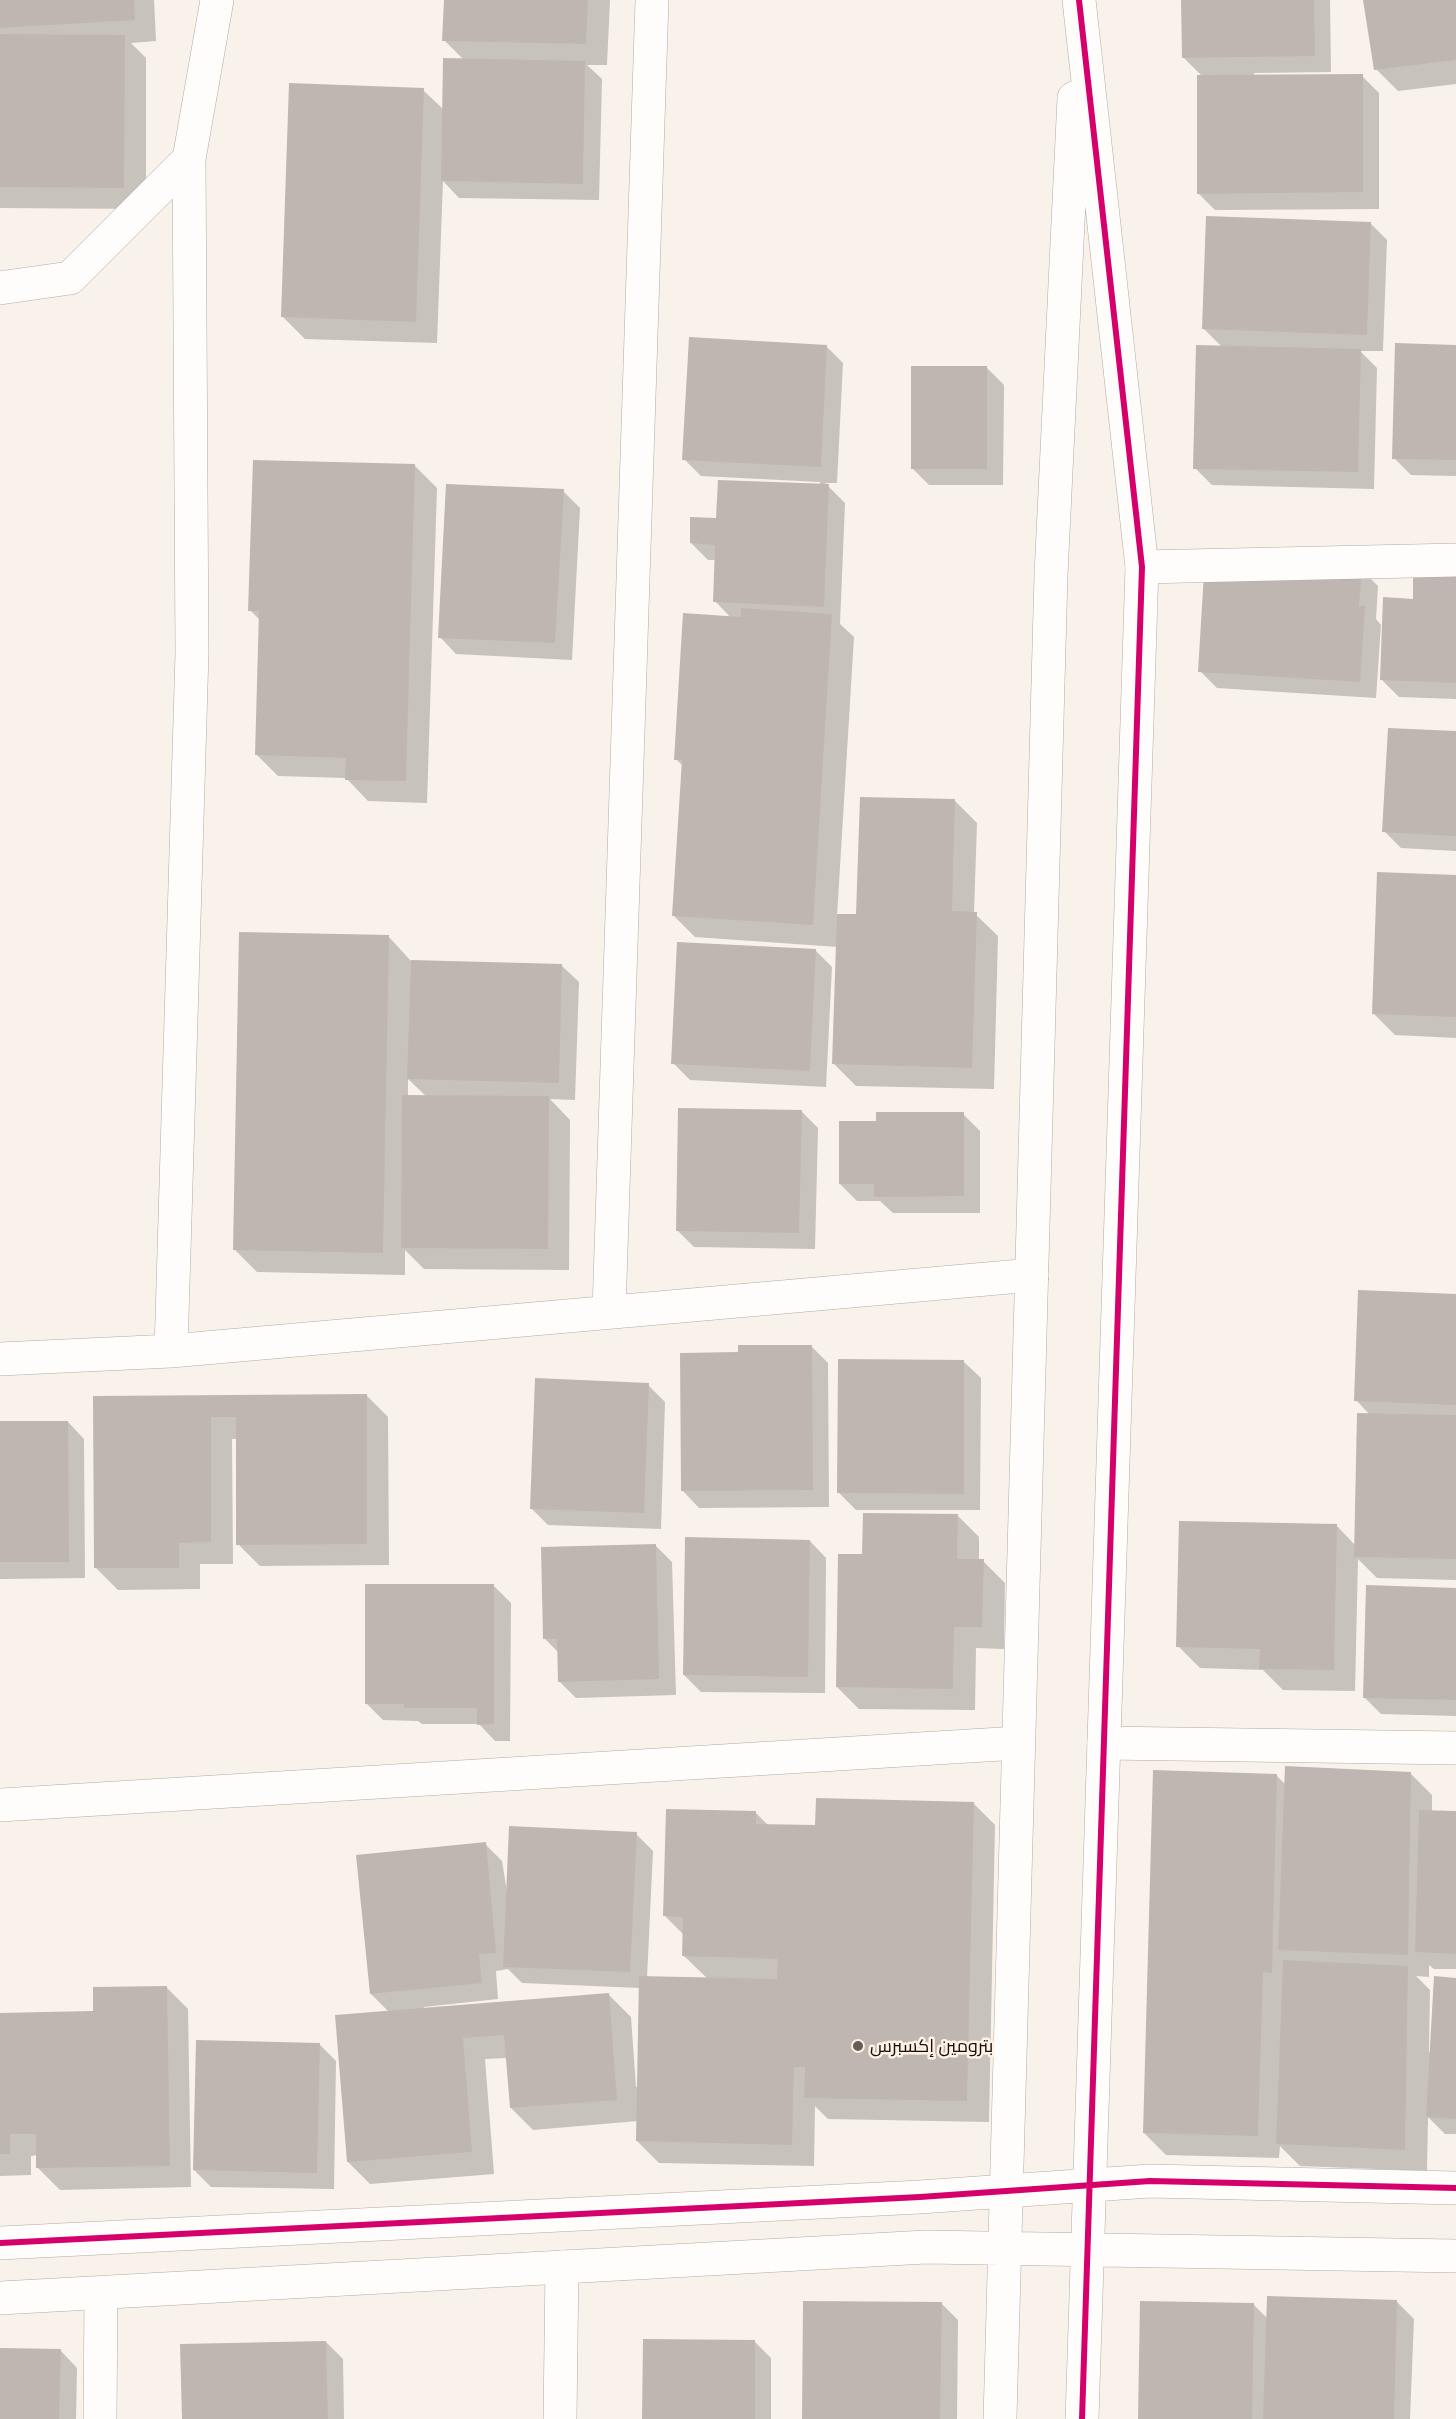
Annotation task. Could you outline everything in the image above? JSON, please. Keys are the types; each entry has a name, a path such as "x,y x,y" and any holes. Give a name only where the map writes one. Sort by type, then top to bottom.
{"street":[{"path":"171,1351 192,653 189,159 217,0"},
{"path":"609,1311 652,0"},
{"path":"1078,0 1142,567 1082,2419"},
{"path":"1000,2419 1051,575 1078,0"},
{"path":"0,288 70,278 189,159"},
{"path":"1142,567 1456,560"},
{"path":"0,1359 171,1351 1032,1275"},
{"path":"0,1805 1018,1743"},
{"path":"1104,1743 1456,1748"},
{"path":"0,2243 1006,2191 1150,2181 1456,2188"},
{"path":"0,2298 926,2247 1456,2256"},
{"path":"560,2419 562,2267"},
{"path":"100,2419 101,2293"}],"building":[{"path":"0,0 134,0 135,20 0,28"},
{"path":"444,0 588,0 586,44 442,41"},
{"path":"1181,0 1314,0 1315,56 1182,58"},
{"path":"1363,0 1456,0 1456,60 1374,70"},
{"path":"0,34 125,35 124,188 0,187"},
{"path":"443,58 585,61 583,184 441,181"},
{"path":"1363,74 1363,192 1197,194 1197,75"},
{"path":"289,83 424,88 416,322 281,317"},
{"path":"1206,216 1371,222 1367,335 1202,329"},
{"path":"689,337 827,345 821,467 682,460"},
{"path":"1395,343 1456,345 1456,460 1392,459"},
{"path":"1196,345 1361,349 1358,472 1193,469"},
{"path":"911,366 987,366 987,469 911,469"},
{"path":"253,460 415,464 406,781 345,780 346,758 255,755 259,611 248,611"},
{"path":"718,480 829,484 824,607 713,602 715,545 690,543 690,517 716,518"},
{"path":"446,484 564,489 555,643 438,638"},
{"path":"1362,567 1359,606 1365,606 1360,682 1198,672 1204,573"},
{"path":"1413,572 1456,574 1456,683 1380,680 1383,597 1413,599"},
{"path":"741,608 832,614 813,925 672,916 682,760 674,760 683,613 741,617"},
{"path":"1388,728 1456,731 1456,836 1382,832"},
{"path":"860,797 955,799 952,911 977,912 972,1068 832,1064 837,914 856,914"},
{"path":"1377,872 1456,875 1456,1017 1372,1014"},
{"path":"239,932 389,935 383,1253 233,1250"},
{"path":"677,942 816,949 810,1071 671,1064"},
{"path":"411,960 562,964 559,1083 407,1079"},
{"path":"402,1095 549,1096 548,1249 401,1248"},
{"path":"678,1108 802,1110 799,1233 676,1231"},
{"path":"876,1112 964,1112 964,1196 874,1197 874,1184 839,1184 839,1121 876,1121"},
{"path":"1358,1290 1456,1294 1456,1405 1354,1401"},
{"path":"738,1345 812,1345 813,1490 681,1491 680,1353 738,1352"},
{"path":"838,1359 964,1360 964,1494 837,1493"},
{"path":"535,1378 649,1383 644,1513 530,1509"},
{"path":"367,1394 367,1544 236,1545 236,1417 211,1417 211,1542 179,1543 179,1568 94,1568 93,1396"},
{"path":"1357,1413 1456,1415 1456,1559 1354,1557"},
{"path":"0,1421 68,1421 69,1562 0,1562"},
{"path":"863,1513 958,1514 957,1559 984,1559 982,1627 954,1627 953,1689 836,1687 838,1554 862,1554"},
{"path":"1179,1521 1337,1524 1334,1670 1259,1669 1260,1649 1176,1647"},
{"path":"685,1537 810,1540 808,1677 683,1675"},
{"path":"656,1544 659,1679 558,1682 557,1639 543,1639 541,1547"},
{"path":"365,1584 494,1584 494,1724 477,1725 477,1708 404,1708 404,1704 365,1704"},
{"path":"1366,1585 1456,1588 1456,1700 1363,1698"},
{"path":"1285,1766 1411,1772 1408,1955 1278,1950"},
{"path":"1153,1770 1277,1774 1272,1973 1263,1972 1258,2136 1143,2133"},
{"path":"816,1798 974,1802 967,2101 804,2098 805,2067 794,2067 792,2145 636,2141 639,1976 777,1979 778,1959 682,1956 683,1917 663,1916 666,1809 756,1811 756,1824 815,1825"},
{"path":"1419,1810 1456,1811 1456,1954 1415,1952"},
{"path":"509,1826 637,1832 630,1972 503,1967"},
{"path":"486,1842 496,1953 479,1954 482,1983 370,1994 356,1855"},
{"path":"1283,1960 1408,1966 1405,2150 1276,2144"},
{"path":"1434,1976 1456,1978 1456,2119 1426,2117"},
{"path":"167,1986 170,2166 36,2168 36,2134 10,2134 10,2154 0,2154 0,2013 93,2011 93,1987"},
{"path":"609,1993 617,2100 510,2108 504,2035 463,2038 472,2152 347,2162 335,2015"},
{"path":"196,2040 320,2043 317,2173 193,2170"},
{"path":"1267,2296 1397,2300 1394,2419 1263,2419"},
{"path":"803,2301 942,2302 940,2419 802,2419"},
{"path":"1140,2301 1254,2303 1252,2419 1138,2419"},
{"path":"643,2339 755,2340 755,2419 642,2419"},
{"path":"326,2341 328,2419 182,2419 180,2344"},
{"path":"0,2348 61,2349 59,2419 0,2419"}],"cycle path":[{"path":"1079,0 1142,567 1082,2419"},
{"path":"0,2243 920,2197 1150,2181 1456,2188"}],"place":[{"name":"بترومين إكسبرس","path":"858,2046"}]}
